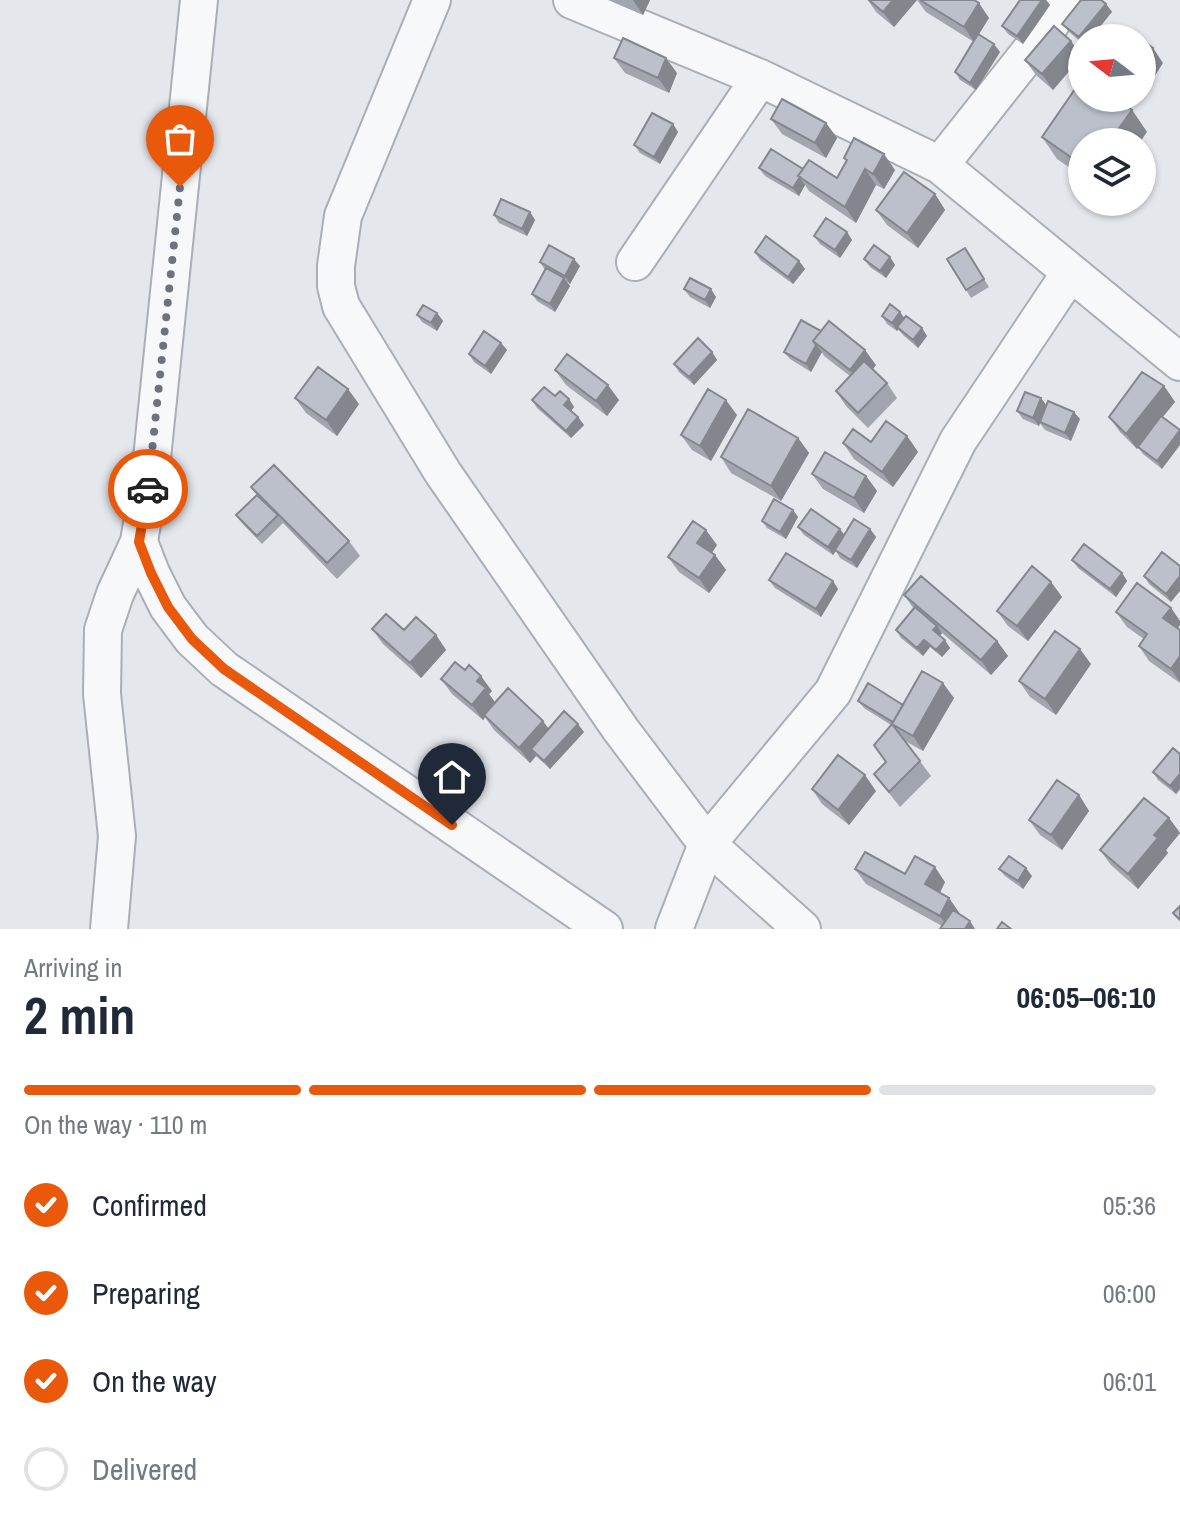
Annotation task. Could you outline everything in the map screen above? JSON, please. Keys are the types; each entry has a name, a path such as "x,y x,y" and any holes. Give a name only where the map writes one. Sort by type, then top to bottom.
{"street":[{"path":"109,929 117,836 102,694 103,630 115,594 139,542 151,468 199,0"},
{"path":"432,0 343,216 336,266 336,286 341,306 443,473 621,730 707,844 802,929"},
{"path":"572,0 760,78 940,165 1180,362"},
{"path":"940,165 1047,30 1065,0"},
{"path":"635,262 760,78"},
{"path":"674,929 707,844 833,692 958,441 1070,273"},
{"path":"139,542 168,607 192,639 224,669 604,929"}],"building":[{"path":"869,0 893,0 883,12"},
{"path":"920,0 974,0 979,3 964,27"},
{"path":"1020,0 1042,0 1017,36 1002,26"},
{"path":"1081,0 1101,0 1106,4 1090,24 1068,24 1068,29 1062,24"},
{"path":"1054,26 1068,38 1068,44 1042,74 1025,60"},
{"path":"978,34 994,44 970,83 955,72"},
{"path":"623,38 666,58 658,78 614,58"},
{"path":"782,99 826,123 815,143 771,119"},
{"path":"1068,99 1068,112 1131,112 1119,128 1068,128 1068,155 1042,137"},
{"path":"652,113 673,124 654,157 634,145"},
{"path":"854,138 884,154 873,174 865,169 845,207 798,176 809,160 837,178"},
{"path":"771,149 803,169 793,188 759,168"},
{"path":"904,172 935,194 907,233 876,210"},
{"path":"501,199 530,212 522,229 494,215"},
{"path":"826,218 847,232 835,250 814,236"},
{"path":"766,236 799,261 788,277 755,252"},
{"path":"549,245 574,259 565,276 540,262"},
{"path":"874,245 890,257 880,271 864,259"},
{"path":"965,248 984,279 966,290 947,259"},
{"path":"546,268 564,278 550,304 532,294"},
{"path":"690,278 711,289 705,300 684,289"},
{"path":"890,304 900,312 892,323 882,316"},
{"path":"423,305 437,313 431,323 417,315"},
{"path":"906,316 922,328 913,340 897,327"},
{"path":"801,320 821,331 813,341 816,345 806,364 784,352"},
{"path":"829,321 865,350 850,370 813,341"},
{"path":"484,331 501,343 485,366 469,354"},
{"path":"698,338 712,352 689,377 674,364"},
{"path":"567,354 608,385 596,401 555,370"},
{"path":"864,361 887,383 858,413 836,391"},
{"path":"318,367 348,389 326,420 295,398"},
{"path":"1142,372 1164,386 1126,434 1109,417"},
{"path":"544,387 555,396 560,391 569,399 564,405 578,417 566,431 532,400"},
{"path":"708,389 726,400 700,446 681,435"},
{"path":"1025,392 1041,398 1033,418 1017,411"},
{"path":"1048,401 1074,412 1065,433 1040,422"},
{"path":"748,409 798,438 771,486 721,457"},
{"path":"1161,416 1180,430 1157,461 1138,447"},
{"path":"886,421 907,436 882,472 843,443 853,429 871,442"},
{"path":"825,452 866,476 854,498 812,474"},
{"path":"274,465 349,541 327,563 251,487"},
{"path":"257,495 278,515 257,536 236,515"},
{"path":"774,499 793,510 780,532 762,521"},
{"path":"811,509 840,529 828,547 798,527"},
{"path":"854,519 870,529 851,560 835,550"},
{"path":"693,521 706,530 697,543 715,555 699,578 668,557"},
{"path":"1084,544 1122,573 1110,589 1072,560"},
{"path":"1162,552 1180,566 1180,576 1166,594 1144,576"},
{"path":"786,553 833,581 816,609 769,580"},
{"path":"1032,566 1051,582 1017,626 997,611"},
{"path":"921,576 997,641 981,660 904,595"},
{"path":"1137,583 1171,608 1163,618 1180,630 1180,656 1171,669 1139,646 1147,634 1116,612"},
{"path":"915,607 937,626 933,630 945,640 936,650 924,640 917,648 896,630"},
{"path":"386,614 404,630 416,617 436,635 410,663 372,629"},
{"path":"1055,631 1080,649 1045,699 1019,681"},
{"path":"455,662 465,670 469,665 481,676 477,681 486,688 472,705 441,679"},
{"path":"922,671 943,683 913,736 892,724"},
{"path":"868,683 903,705 893,722 858,701"},
{"path":"508,688 543,721 519,748 484,715"},
{"path":"564,711 578,724 544,761 531,749"},
{"path":"892,724 920,761 889,792 874,774 886,762 874,745"},
{"path":"1173,748 1180,754 1180,774 1170,786 1153,772"},
{"path":"838,755 865,775 838,810 812,789"},
{"path":"1057,780 1079,795 1051,835 1029,820"},
{"path":"1144,798 1169,818 1154,835 1158,838 1128,874 1100,850"},
{"path":"865,852 905,874 915,856 935,867 925,884 949,898 940,916 855,869"},
{"path":"1009,856 1026,868 1018,881 999,869"},
{"path":"1180,906 1180,920 1173,913"},
{"path":"953,910 970,921 965,929 940,929"},
{"path":"1002,922 1011,929 997,929"}],"way so far":[{"path":"148,489 180,187"}],"route":[{"path":"148,489 139,542 168,607 192,639 224,669 452,825"}]}
